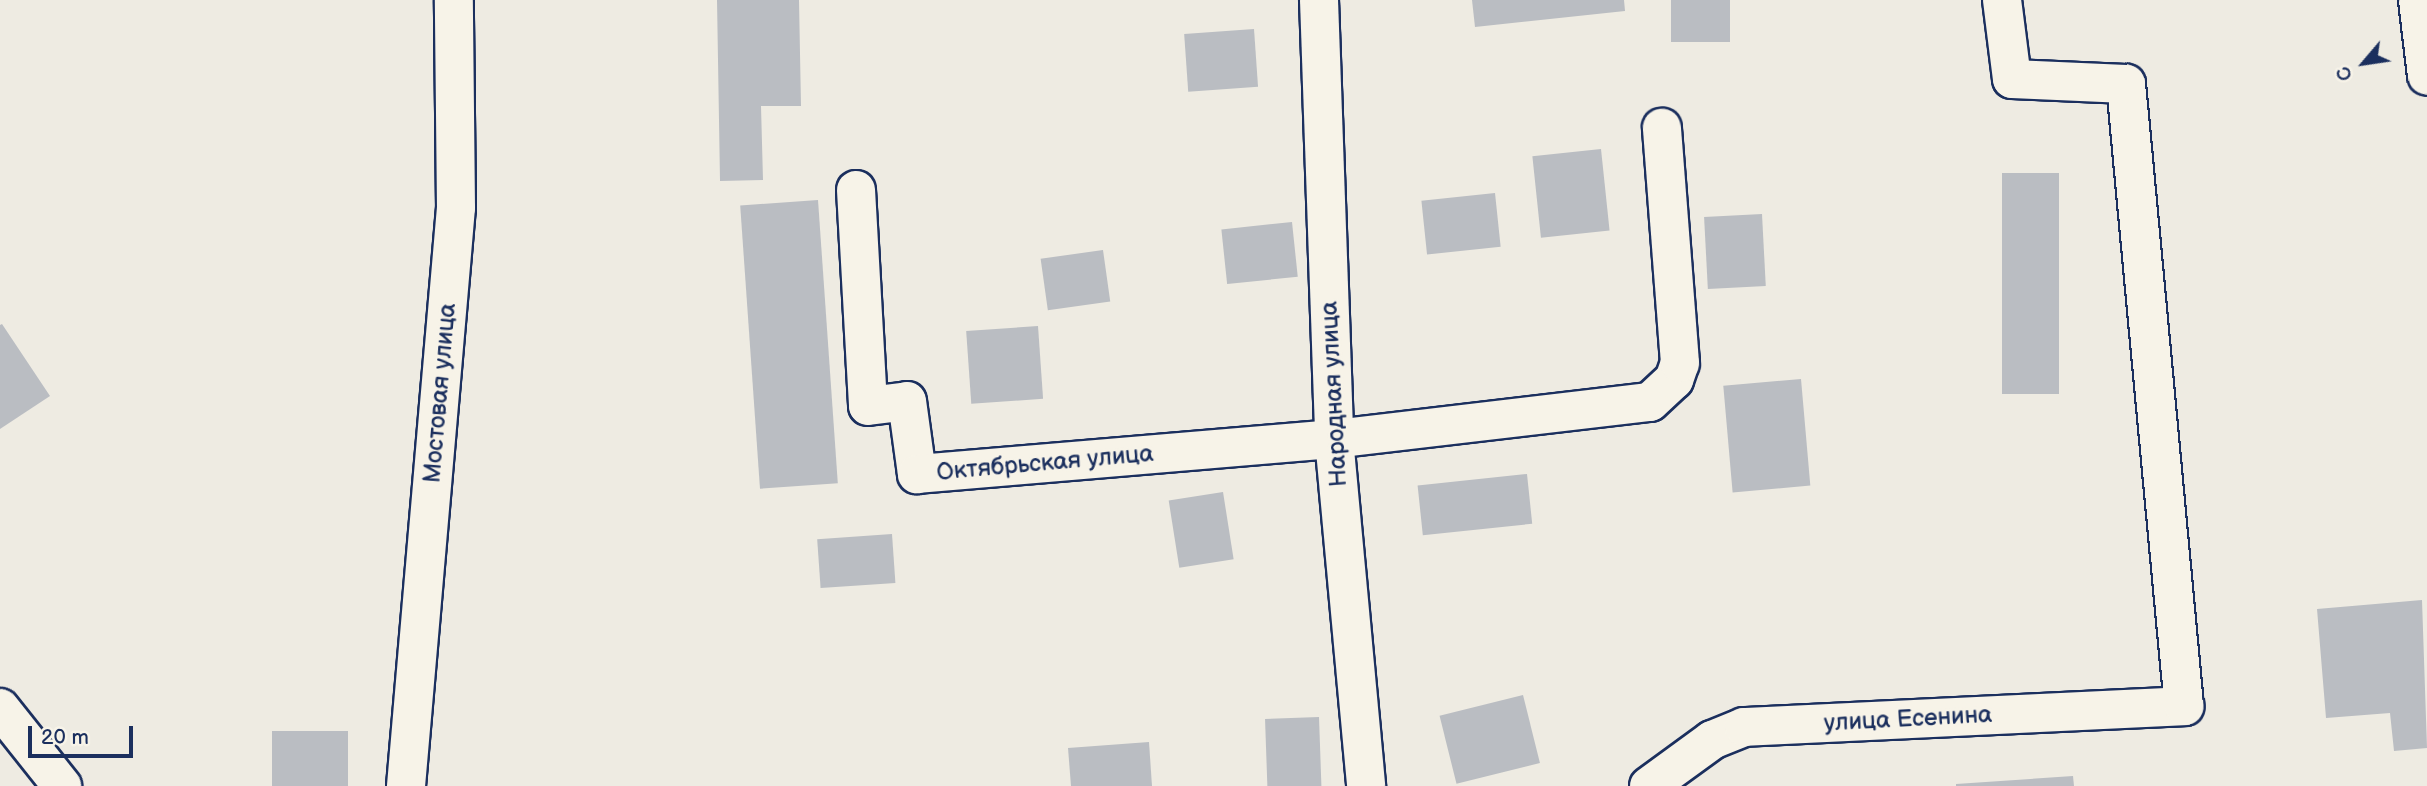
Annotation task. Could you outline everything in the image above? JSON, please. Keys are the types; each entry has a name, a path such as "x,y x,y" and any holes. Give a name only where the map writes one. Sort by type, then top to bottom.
{"street":[{"name":"Мостовая улица","path":"407,786 456,208 454,0"},
{"name":"Народная улица","path":"1319,0 1334,439 1366,786"},
{"name":"улица Есенина","path":"1649,786 1712,740 1744,727 2184,706 2126,84 2012,79 2003,0"},
{"path":"2418,0 2427,75"},
{"path":"1334,439 1634,407 1663,393 1681,363 1661,128"},
{"name":"Октябрьская улица","path":"856,190 868,406 907,401 917,474 1334,439"},
{"path":"0,708 62,786"}],"building":[{"path":"717,0 799,0 801,106 761,106 763,180 720,181"},
{"path":"1472,0 1624,0 1625,11 1475,27"},
{"path":"1671,0 1730,0 1730,42 1671,42"},
{"path":"1254,29 1258,87 1188,92 1184,34"},
{"path":"1601,149 1610,231 1541,238 1532,156"},
{"path":"2002,173 2059,173 2059,394 2002,394"},
{"path":"1495,193 1501,247 1427,254 1421,201"},
{"path":"818,200 838,483 760,489 740,205"},
{"path":"1762,214 1766,286 1708,289 1704,217"},
{"path":"1292,222 1298,277 1227,284 1221,229"},
{"path":"1103,250 1110,301 1048,310 1041,259"},
{"path":"2,324 50,396 0,429 0,325"},
{"path":"1038,326 1043,399 971,404 966,331"},
{"path":"1801,379 1810,486 1733,492 1723,386"},
{"path":"1527,474 1532,524 1423,535 1418,485"},
{"path":"1223,492 1234,559 1179,568 1169,501"},
{"path":"892,534 895,583 821,588 817,539"},
{"path":"2422,600 2427,748 2394,751 2390,713 2326,718 2317,609"},
{"path":"1523,695 1540,763 1456,784 1440,716"},
{"path":"1319,717 1321,786 1267,786 1265,719"},
{"path":"272,731 348,731 348,786 272,786"},
{"path":"1149,742 1152,786 1071,786 1068,748"},
{"path":"2073,776 2074,786 1956,786 1956,784"}]}
